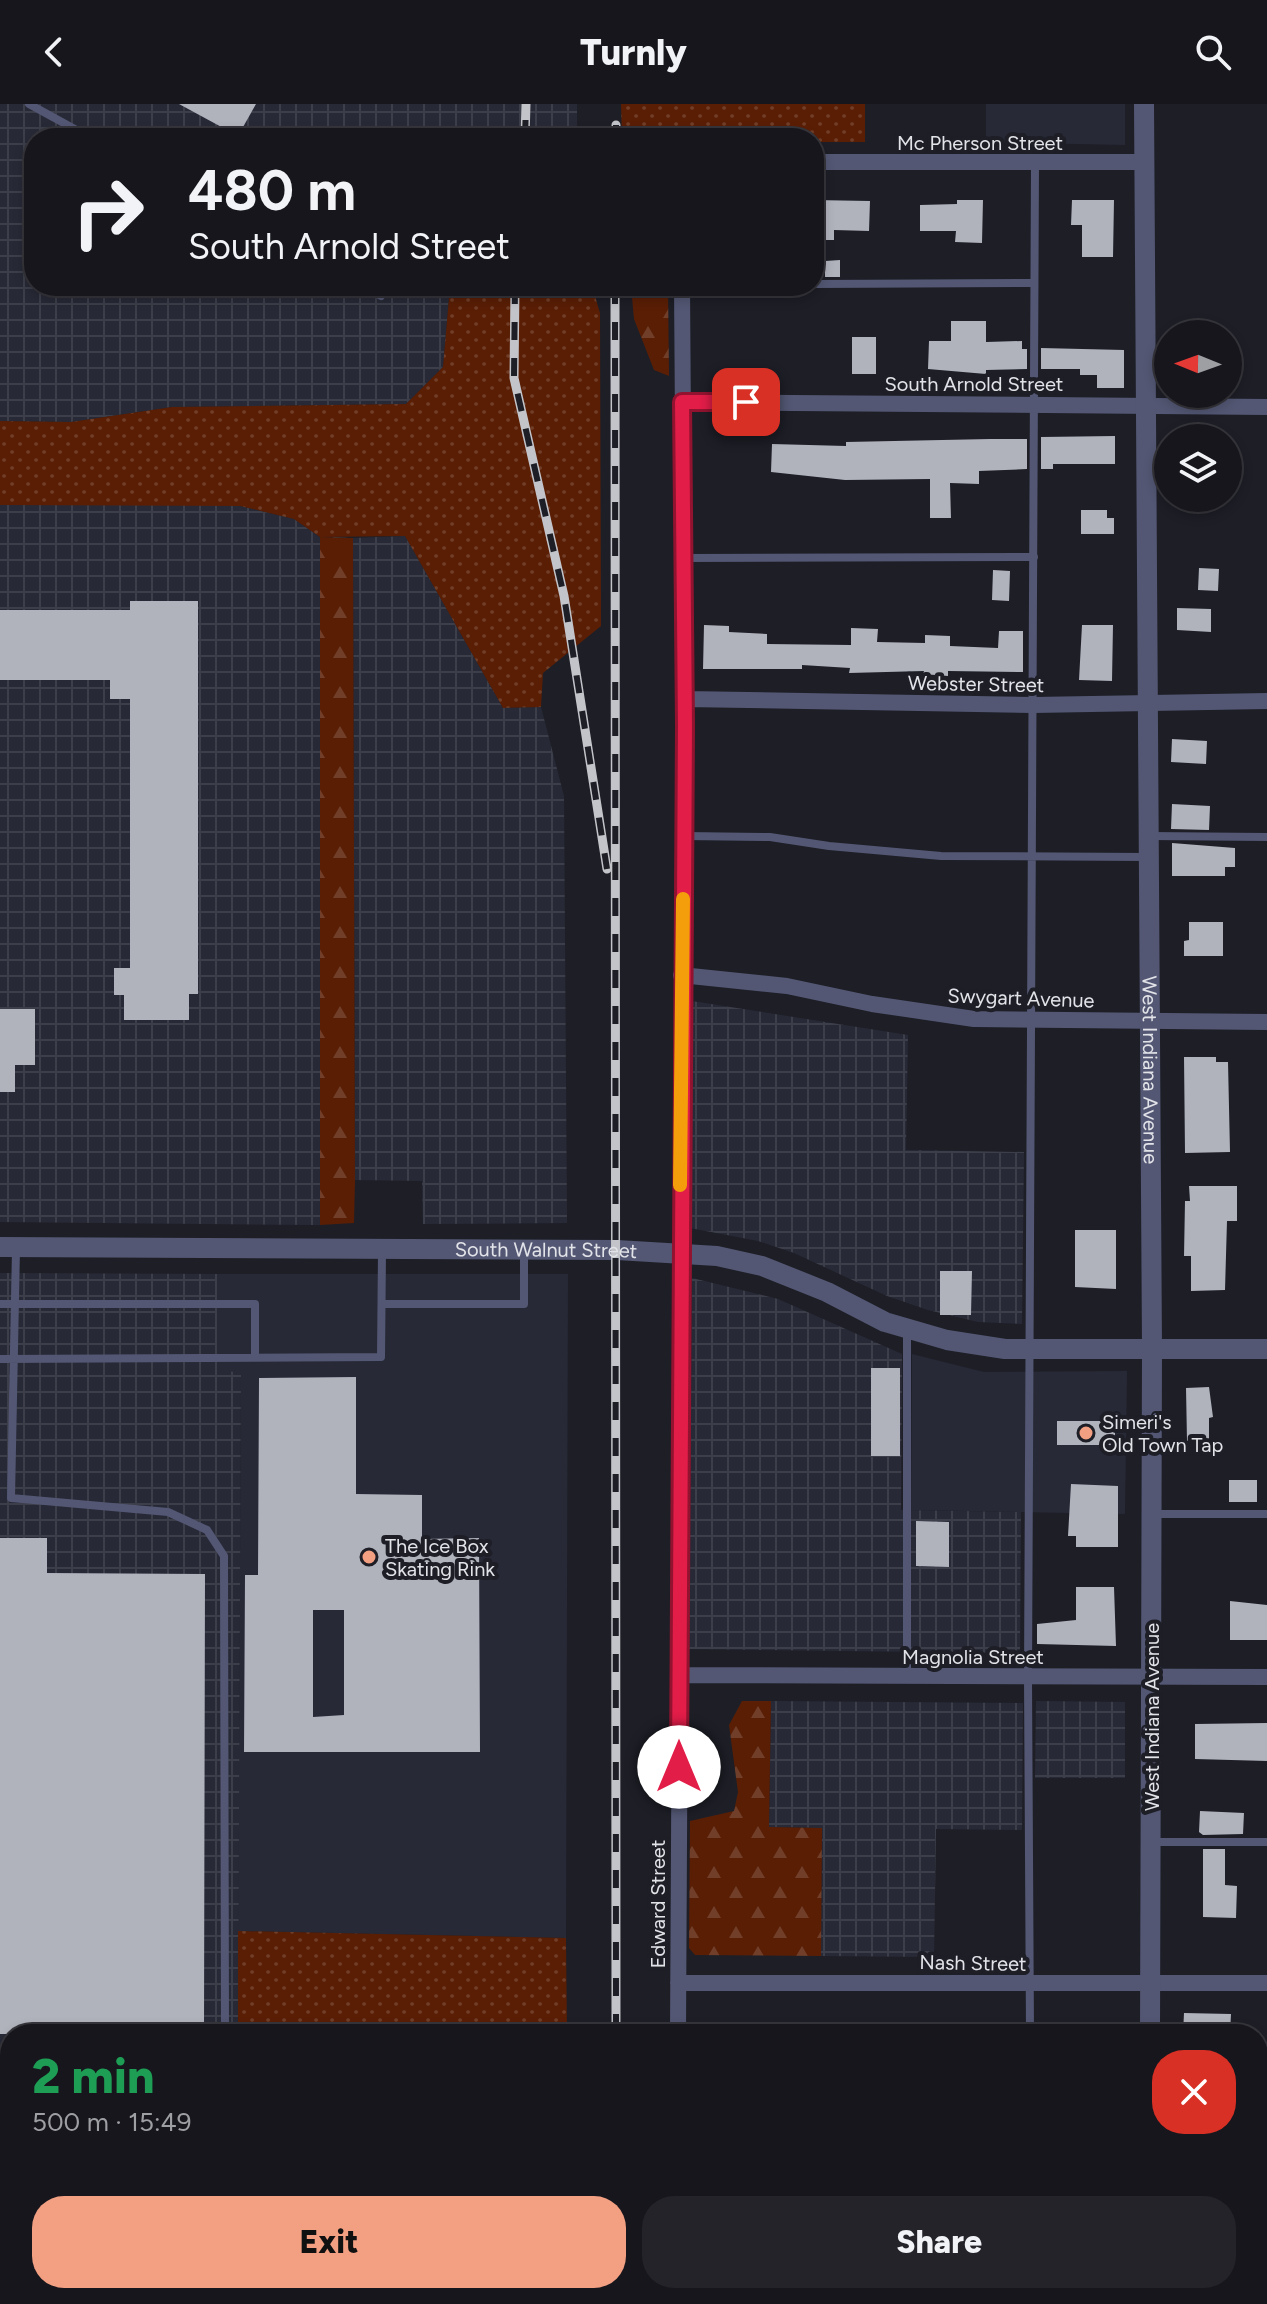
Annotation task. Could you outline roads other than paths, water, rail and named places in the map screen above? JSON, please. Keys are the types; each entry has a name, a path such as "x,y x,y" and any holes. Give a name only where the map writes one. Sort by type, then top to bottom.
{"street":[{"name":"West Indiana Avenue","path":"1144,104 1152,1349 1150,2024"},
{"name":"Mc Pherson Street","path":"824,162 1145,162"},
{"name":"Edward Street","path":"678,2024 679,1254 685,699 682,296"},
{"name":"South Arnold Street","path":"682,402 1267,407"},
{"name":"Webster Street","path":"685,699 1033,705 1267,701"},
{"name":"Swygart Avenue","path":"681,975 787,986 945,1017 1032,1021 1267,1022"},
{"name":"South Walnut Street","path":"8,1247 524,1249 717,1256 786,1274 885,1322 947,1340 1029,1348 1267,1349"},
{"name":"Magnolia Street","path":"679,1675 1267,1677"},
{"name":"Nash Street","path":"678,1983 1267,1983"}],"lane":[{"path":"29,104 73,128"},
{"path":"1030,2024 1028,1678 1035,163"},
{"path":"824,284 1033,283"},
{"path":"684,558 1034,557"},
{"path":"684,836 770,837 829,846 941,856 1148,857"},
{"path":"1148,836 1267,837"},
{"path":"8,1247 15,1304 11,1498"},
{"path":"0,1359 381,1357 382,1248"},
{"path":"383,1304 524,1304 524,1249"},
{"path":"0,1304 255,1304 255,1357"},
{"path":"907,1328 907,1677"},
{"path":"0,1498 168,1512 207,1530 224,1556 225,2024"},
{"path":"1152,1514 1267,1514"},
{"path":"1152,1842 1267,1842"}],"railway":[{"path":"525,128 526,104"},
{"path":"515,296 514,378 564,596 607,869"},
{"path":"615,296 616,2024"}],"place":[{"name":"Simeri's Old Town Tap","path":"1086,1433"},
{"name":"The Ice Box Skating Rink","path":"369,1557"}]}
